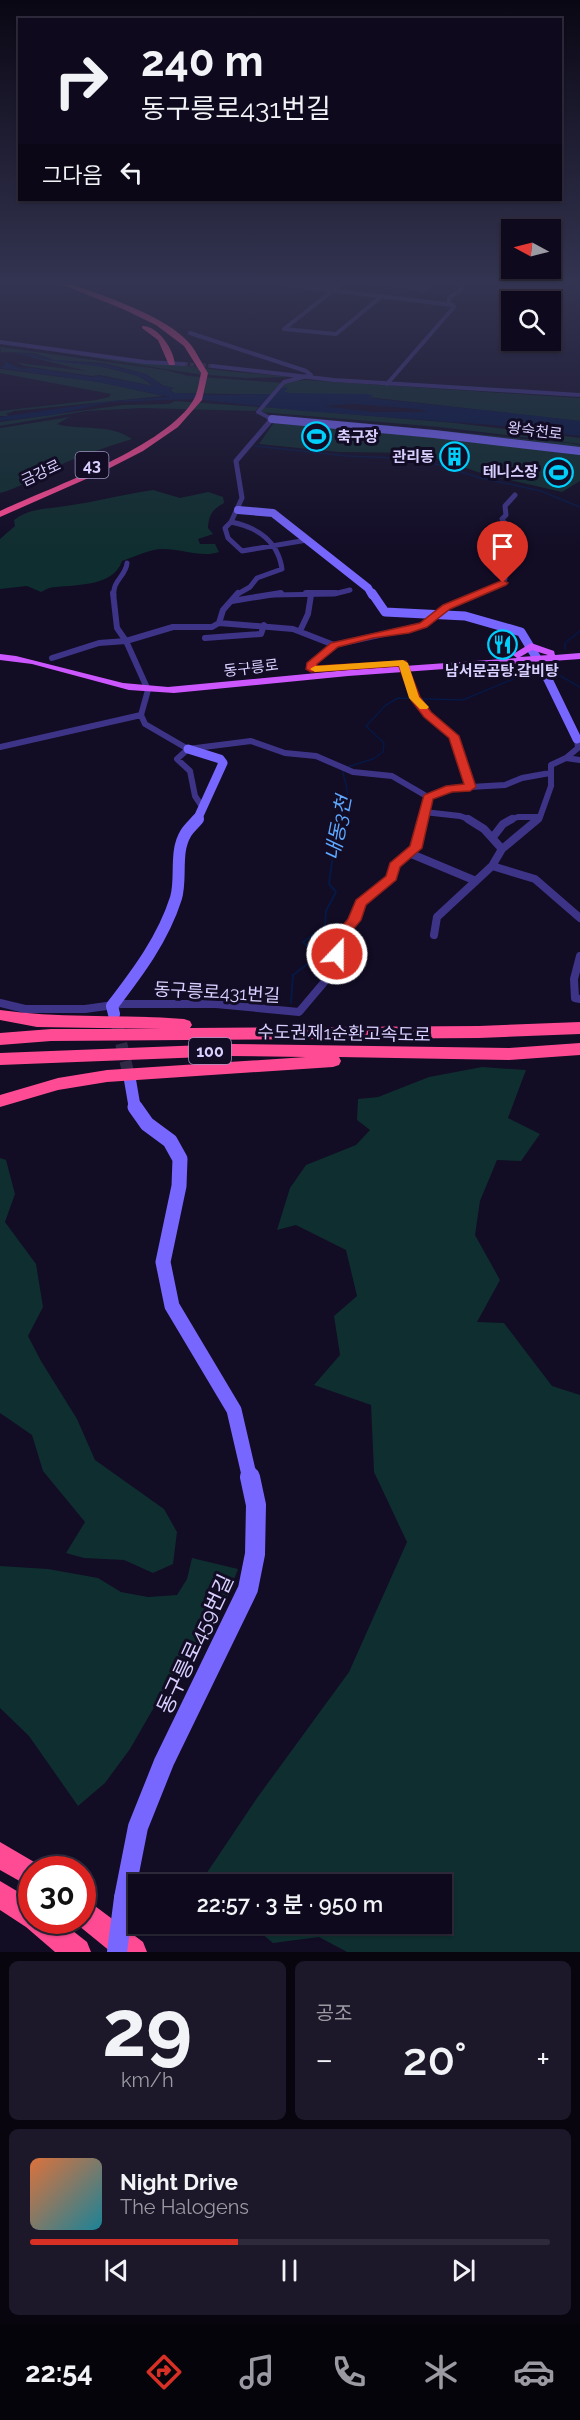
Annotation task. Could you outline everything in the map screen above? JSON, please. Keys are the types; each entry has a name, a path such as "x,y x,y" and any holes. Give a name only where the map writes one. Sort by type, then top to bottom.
{"highway":[{"name":"금강로","path":"0,508 150,436 179,412 190,395 193,372"},
{"name":"금강로","path":"0,514 165,435 196,405 206,372"},
{"path":"0,520 46,493"},
{"path":"0,1015 37,1021 138,1021 286,1032"},
{"name":"수도권제1순환고속도로","path":"0,1038 51,1035 286,1032 479,1032 580,1028"},
{"name":"수도권제1순환고속도로","path":"0,1059 230,1050 508,1054 580,1049"},
{"path":"0,1101 58,1084 107,1076 420,1054"},
{"path":"0,1855 18,1866"},
{"path":"0,1894 18,1906"},
{"path":"96,1923 133,1952"},
{"path":"54,1934 76,1952"}],"main road":[{"name":"동구릉로","path":"0,651 52,658 146,686 311,669 536,658 580,651"},
{"name":"동구릉로","path":"551,656 580,656"},
{"path":"518,658 551,656"},
{"name":"동구릉로","path":"0,657 38,663 114,684 203,688 404,666"}],"street":[{"path":"264,372 387,384 580,395"},
{"path":"307,540 242,551 228,538 225,528 238,510 244,491 236,461 272,419 258,412 284,382 307,376 311,373 308,372"},
{"path":"387,384 397,372"},
{"name":"왕숙천로","path":"272,419 434,434 580,451"},
{"path":"311,669 312,663 334,645 424,625 447,607 503,583 505,579 496,573 497,568 503,562 513,559 500,545 497,534 499,529 506,525 502,519 506,514 505,506 515,495"},
{"path":"238,510 273,513 368,588 375,596 381,610 470,617 520,633 536,658 579,739 578,748 566,758 551,765 551,786 540,816 502,849 492,866 437,917 434,935"},
{"path":"219,623 223,610 257,578 282,569 282,558 266,536 253,531 248,525 231,522"},
{"path":"0,1003 26,1009 113,1010 151,954 170,917 177,895 181,846 185,834 197,820 223,763 220,759 188,749 145,724 141,715 146,686 126,641 117,628 113,590 115,583 126,572 127,563"},
{"path":"232,601 284,593 311,595 344,593 350,590"},
{"path":"300,631 308,614 311,595"},
{"path":"52,658 99,643 126,641 173,627 212,627 219,623 278,625 334,645"},
{"path":"205,638 261,634 264,625"},
{"path":"249,634 252,644"},
{"path":"404,666 416,699 428,714 454,736 470,787"},
{"path":"0,747 141,715"},
{"path":"203,808 191,785 190,771 177,759 188,749 231,742 251,741 285,753 316,756 363,774 392,776 428,797 450,788 505,785 522,778 550,773"},
{"path":"566,758 580,760"},
{"name":"동구릉로431번길","path":"113,1010 216,1004 299,1012 337,967 337,941 354,920 361,903 391,877 395,866 416,848 428,797"},
{"path":"424,812 456,815 477,821 502,849"},
{"path":"493,837 514,816 540,816"},
{"path":"409,854 476,881"},
{"path":"492,866 535,879 580,918"},
{"path":"580,956 574,979 575,998 580,999"},
{"name":"동구릉로459번길","path":"117,1952 124,1898 138,1827 164,1762 248,1589 255,1554 256,1505 234,1410 172,1306 163,1262 179,1186 180,1159 170,1142 147,1124 135,1108 130,1080"}],"green space":[{"path":"24,372 99,382 163,396 14,411 6,414 9,416 0,416 0,411 96,400 109,397 111,394 0,373"},
{"path":"66,372 123,372 139,376 153,386 100,375"},
{"path":"139,372 174,372 188,376 283,383 304,380 580,398 580,421 358,396 175,393 170,390 174,388 164,386 146,374"},
{"path":"185,372 238,372 292,377 246,378"},
{"path":"175,401 259,407 255,411 142,408 86,411 0,426 0,422 123,405 169,404"},
{"path":"264,407 455,423 580,438 580,444 439,427 260,412"},
{"path":"261,413 568,443 580,445 580,449 533,441"},
{"path":"70,417 57,424 105,429 132,439 68,462 0,493 0,428"},
{"path":"275,421 423,434 580,454 580,481 562,492 484,474 420,453 339,452 259,444"},
{"path":"153,490 180,498 208,492 223,497 224,503 214,510 209,519 208,528 213,534 198,539 200,544 215,544 219,552 199,554 158,549 122,561 110,576 92,583 49,588 41,592 27,586 0,589 0,539 15,526 14,520 20,516 39,510"},
{"path":"482,1067 526,1070 508,1118 540,1134 521,1161 497,1160 480,1201 475,1235 500,1280 477,1322 504,1323 552,1386 580,1395 580,1952 347,1952 319,1937 273,1943 262,1934 452,1934 452,1874 206,1874 257,1798 349,1672 407,1542 374,1472 371,1405 314,1385 340,1355 334,1316 357,1296 346,1250 296,1225 277,1230 290,1188 306,1165 356,1145 370,1130 357,1120 358,1099 378,1097 429,1077"},
{"path":"0,1158 6,1160 15,1194 5,1222 36,1264 43,1307 28,1336 77,1419 95,1460 164,1509 177,1532 173,1564 153,1573 124,1560 84,1558 66,1553 85,1522 43,1471 32,1435 0,1413"},
{"path":"192,1558 238,1569 223,1609 172,1676 130,1749 105,1783 78,1806 29,1736 0,1708 0,1566 48,1569 98,1578 121,1592 148,1597 177,1595 187,1579"}],"water":[{"path":"29,372 98,376 154,386 126,372 145,374 163,386 173,388 169,390 175,393 271,394 278,387 288,388 284,392 291,393 368,394 373,396 369,398 580,421 580,436 493,425 303,411 194,399 110,402 53,415 0,421 0,417 112,401 170,397 98,382","holes":["354,404 418,409 428,412 374,412 322,406"]}],"waterway":[{"path":"255,446 348,456 419,459 481,478 541,491 580,507"},
{"path":"565,649 565,643 580,631"},
{"name":"내동3천","path":"347,767 373,759 383,752 384,743 366,726 386,705 398,698 463,700 532,671"},
{"path":"557,674 580,687"},
{"name":"내동3천","path":"337,820 347,794 343,771"},
{"name":"내동3천","path":"291,1003 293,975 318,956 303,942 325,926 326,911 336,892 329,884 338,819"}],"tunnel":[{"path":"117,1026 130,1080"}],"slow traffic":[{"path":"315,669 403,663 414,698 424,707"}],"place":[{"name":"축구장","path":"316,437"},
{"name":"관리동","path":"455,457"},
{"name":"테니스장","path":"559,472"},
{"name":"남서문곰탕.갈비탕","path":"502,644"}],"route":[{"path":"337,954 337,941 354,920 361,903 391,877 395,866 416,848 428,797 450,788 470,787 454,736 428,714 423,705 414,698 403,663 311,669 312,663 334,645 424,625 447,607 503,583"}]}
